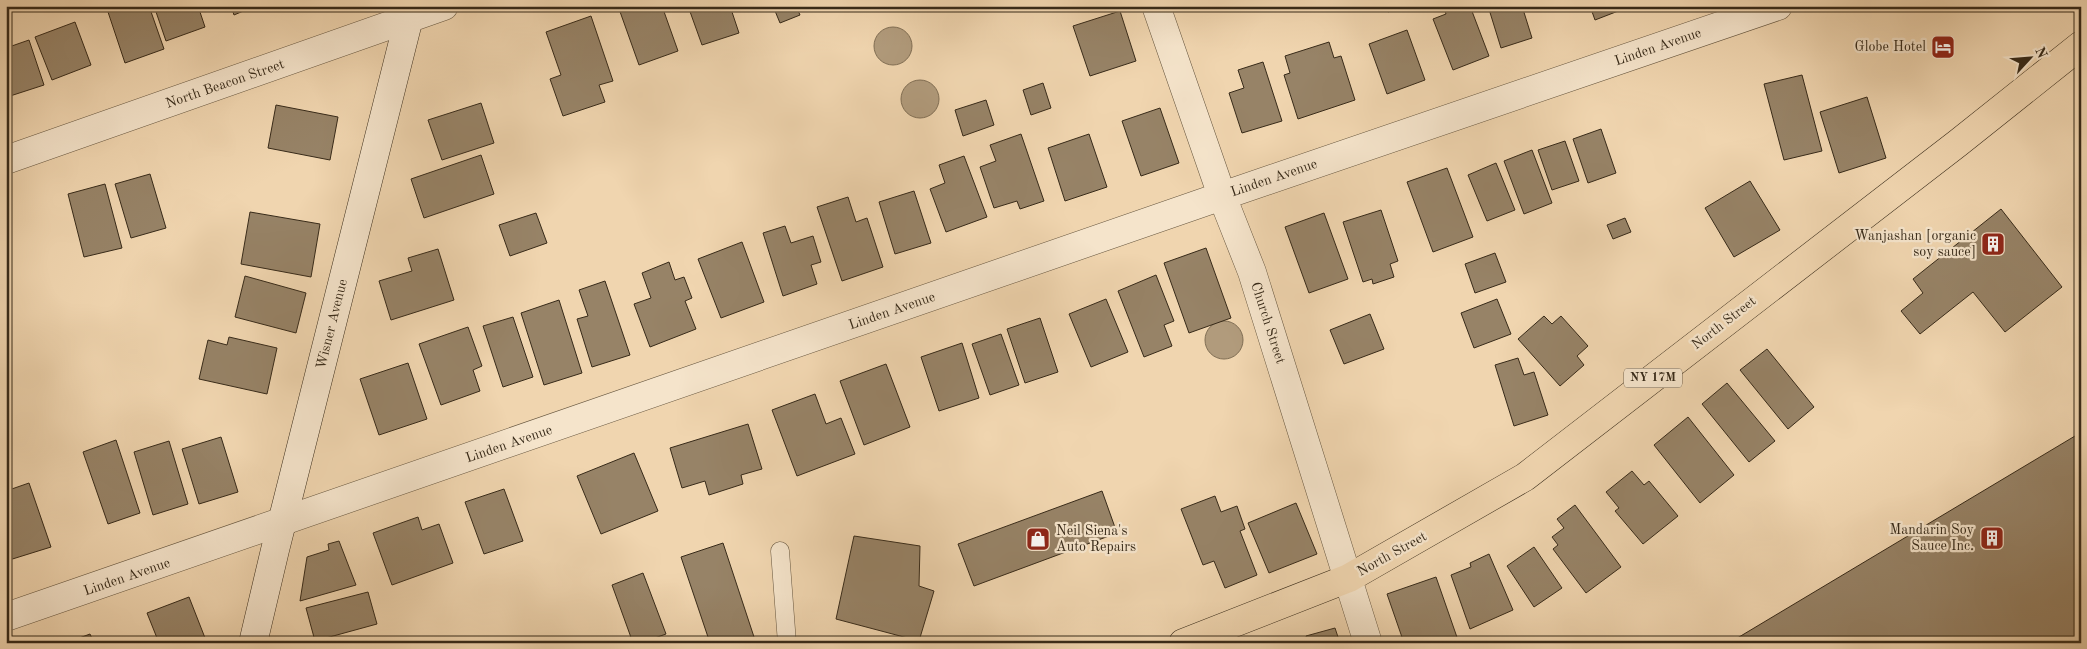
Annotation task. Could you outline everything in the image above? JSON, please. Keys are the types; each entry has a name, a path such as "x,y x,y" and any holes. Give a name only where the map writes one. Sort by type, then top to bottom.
{"main road":[{"name":"North Street","path":"1183,643 1349,578 1525,477 1942,155 2081,45"}],"street":[{"name":"North Beacon Street","path":"6,160 410,13 444,6"},
{"name":"Church Street","path":"1156,6 1222,196 1252,272 1368,643"},
{"name":"Linden Avenue","path":"6,618 1222,196 1778,6"},
{"name":"Wisner Avenue","path":"253,643 281,524 410,13"}],"lane":[{"path":"780,550 787,643"}],"shaded area":[{"path":"893,27 906,33 912,46 906,59 893,65 880,59 874,46 880,33"},
{"path":"920,80 933,86 939,99 933,112 920,118 907,112 901,99 907,86"},
{"path":"1224,321 1237,327 1243,340 1237,353 1224,359 1211,353 1205,340 1211,327"}],"building":[{"path":"116,6 149,6 164,49 125,63 107,9"},
{"path":"154,6 198,6 205,27 166,41"},
{"path":"231,6 255,6 234,15"},
{"path":"618,6 662,6 678,51 639,65"},
{"path":"688,6 730,6 739,33 702,45"},
{"path":"773,6 796,6 800,15 780,23"},
{"path":"1386,6 1403,6 1388,12"},
{"path":"1443,6 1470,6 1489,56 1453,70 1433,19 1446,14"},
{"path":"1488,6 1522,6 1532,38 1501,48"},
{"path":"1590,6 1625,6 1626,8 1595,20"},
{"path":"1120,11 1136,61 1090,76 1073,26"},
{"path":"591,16 613,81 599,85 605,102 563,116 550,79 561,75 546,32"},
{"path":"75,22 91,65 52,80 35,37"},
{"path":"1407,30 1425,80 1387,94 1369,44"},
{"path":"29,40 44,85 7,97 6,48"},
{"path":"1329,42 1334,58 1341,56 1355,100 1298,119 1284,75 1290,73 1285,56"},
{"path":"1263,62 1282,121 1242,133 1229,93 1244,88 1238,70"},
{"path":"1802,75 1822,151 1784,160 1764,84"},
{"path":"1043,83 1051,108 1031,115 1023,90"},
{"path":"1867,97 1886,158 1839,173 1820,112"},
{"path":"986,100 994,125 963,136 955,110"},
{"path":"481,103 494,143 442,160 428,120"},
{"path":"276,105 338,117 330,160 268,148"},
{"path":"1160,108 1179,163 1141,176 1122,121"},
{"path":"1601,129 1616,173 1588,183 1573,139"},
{"path":"1021,134 1044,201 1020,209 1017,201 994,208 980,167 996,161 990,145"},
{"path":"1089,134 1107,187 1065,201 1048,148"},
{"path":"1565,141 1579,181 1552,190 1538,150"},
{"path":"1532,150 1552,203 1524,214 1504,161"},
{"path":"481,155 494,194 424,218 411,179"},
{"path":"964,156 987,217 946,232 930,189 945,183 939,165"},
{"path":"1496,163 1515,210 1487,221 1468,175"},
{"path":"1447,168 1473,237 1433,252 1407,182"},
{"path":"150,174 166,228 131,238 115,184"},
{"path":"1750,181 1780,230 1734,257 1705,208"},
{"path":"105,184 122,248 84,257 68,194"},
{"path":"914,191 931,243 895,254 879,202"},
{"path":"848,197 856,222 867,218 883,267 842,281 817,207"},
{"name":"Wanjashan [organic soy sauce]","path":"2001,209 2062,287 2005,332 1973,292 1920,334 1901,311 1923,293 1913,279"},
{"path":"1381,210 1398,261 1390,264 1394,277 1373,284 1372,279 1363,282 1343,222"},
{"path":"250,212 320,224 311,277 241,264"},
{"path":"536,213 547,243 510,256 499,225"},
{"path":"1324,213 1348,279 1309,293 1285,227"},
{"path":"1625,218 1631,232 1613,239 1607,225"},
{"path":"785,226 791,243 813,236 821,262 811,265 817,284 783,296 763,233"},
{"path":"742,242 764,302 721,318 698,259"},
{"path":"1206,248 1231,318 1189,333 1164,263"},
{"path":"438,249 454,300 391,320 379,281 412,271 408,258"},
{"path":"1495,253 1506,282 1475,293 1465,264"},
{"path":"669,262 675,280 684,277 692,298 685,301 696,329 650,347 634,304 651,298 642,273"},
{"path":"1156,275 1174,321 1164,325 1172,346 1144,357 1118,291"},
{"path":"245,276 306,293 296,333 235,317"},
{"path":"605,281 630,355 592,367 577,319 588,316 579,290"},
{"path":"1106,299 1128,352 1091,367 1069,314"},
{"path":"1497,299 1511,334 1474,348 1461,313"},
{"path":"559,300 582,373 544,385 521,313"},
{"path":"1370,314 1384,349 1344,364 1330,330"},
{"path":"1544,316 1552,324 1561,316 1588,346 1577,356 1584,365 1560,386 1518,339"},
{"path":"513,317 533,377 503,387 483,326"},
{"path":"1040,318 1058,372 1025,383 1007,329"},
{"path":"468,327 482,366 473,370 480,391 441,405 419,344"},
{"path":"1001,334 1019,385 990,395 972,344"},
{"path":"229,337 277,348 267,394 199,379 208,340 227,345"},
{"path":"962,343 979,398 939,411 921,357"},
{"path":"1767,349 1814,407 1788,429 1740,370"},
{"path":"1518,358 1524,375 1534,372 1548,415 1514,426 1495,365"},
{"path":"408,363 427,419 379,435 360,379"},
{"path":"886,364 910,427 864,445 840,381"},
{"path":"1727,383 1775,441 1749,462 1702,404"},
{"path":"815,394 826,424 841,418 855,454 797,476 772,410"},
{"path":"1688,417 1734,475 1700,503 1654,445"},
{"path":"748,424 762,469 741,475 743,484 709,495 705,481 682,488 670,448"},
{"name":"Mandarin Soy Sauce Inc.","path":"2080,433 2081,643 1729,643"},
{"path":"221,437 238,492 199,504 182,449"},
{"path":"116,440 140,513 108,524 83,452"},
{"path":"169,441 188,504 153,515 134,452"},
{"path":"634,453 658,511 601,534 577,476"},
{"path":"1632,471 1644,485 1649,481 1678,516 1643,544 1615,511 1619,508 1606,492"},
{"path":"29,483 51,547 6,561 6,491"},
{"path":"504,489 523,541 484,554 465,502"},
{"name":"Neil Siena's Auto Repairs","path":"1102,491 1117,533 974,586 958,544"},
{"path":"1215,496 1221,512 1237,506 1245,529 1240,531 1257,575 1225,588 1214,561 1203,565 1181,509"},
{"path":"1296,503 1317,554 1269,573 1248,523"},
{"path":"1575,505 1621,567 1586,593 1553,549 1558,545 1552,537 1564,528 1557,519"},
{"path":"418,517 422,530 439,524 453,563 392,585 373,533"},
{"path":"854,536 920,546 919,586 934,591 919,641 836,619"},
{"path":"339,541 356,585 300,601 307,557 329,550 328,544"},
{"path":"723,543 756,643 710,643 681,557"},
{"path":"1534,547 1562,588 1534,607 1507,566"},
{"path":"1489,554 1513,610 1470,629 1451,575 1471,567 1470,563"},
{"path":"643,573 666,634 641,643 633,643 612,585"},
{"path":"1436,577 1459,643 1404,643 1387,594"},
{"path":"368,592 377,624 315,641 306,608"},
{"path":"189,597 207,643 159,643 147,613"},
{"path":"1335,628 1340,643 1308,643 1306,636"},
{"path":"90,634 94,643 66,643"}],"place":[{"name":"Globe Hotel","path":"1943,47"},
{"name":"Wanjashan [organic soy sauce]","path":"1993,244"},
{"name":"Mandarin Soy Sauce Inc.","path":"1992,538"},
{"name":"Neil Siena's Auto Repairs","path":"1038,539"}]}
